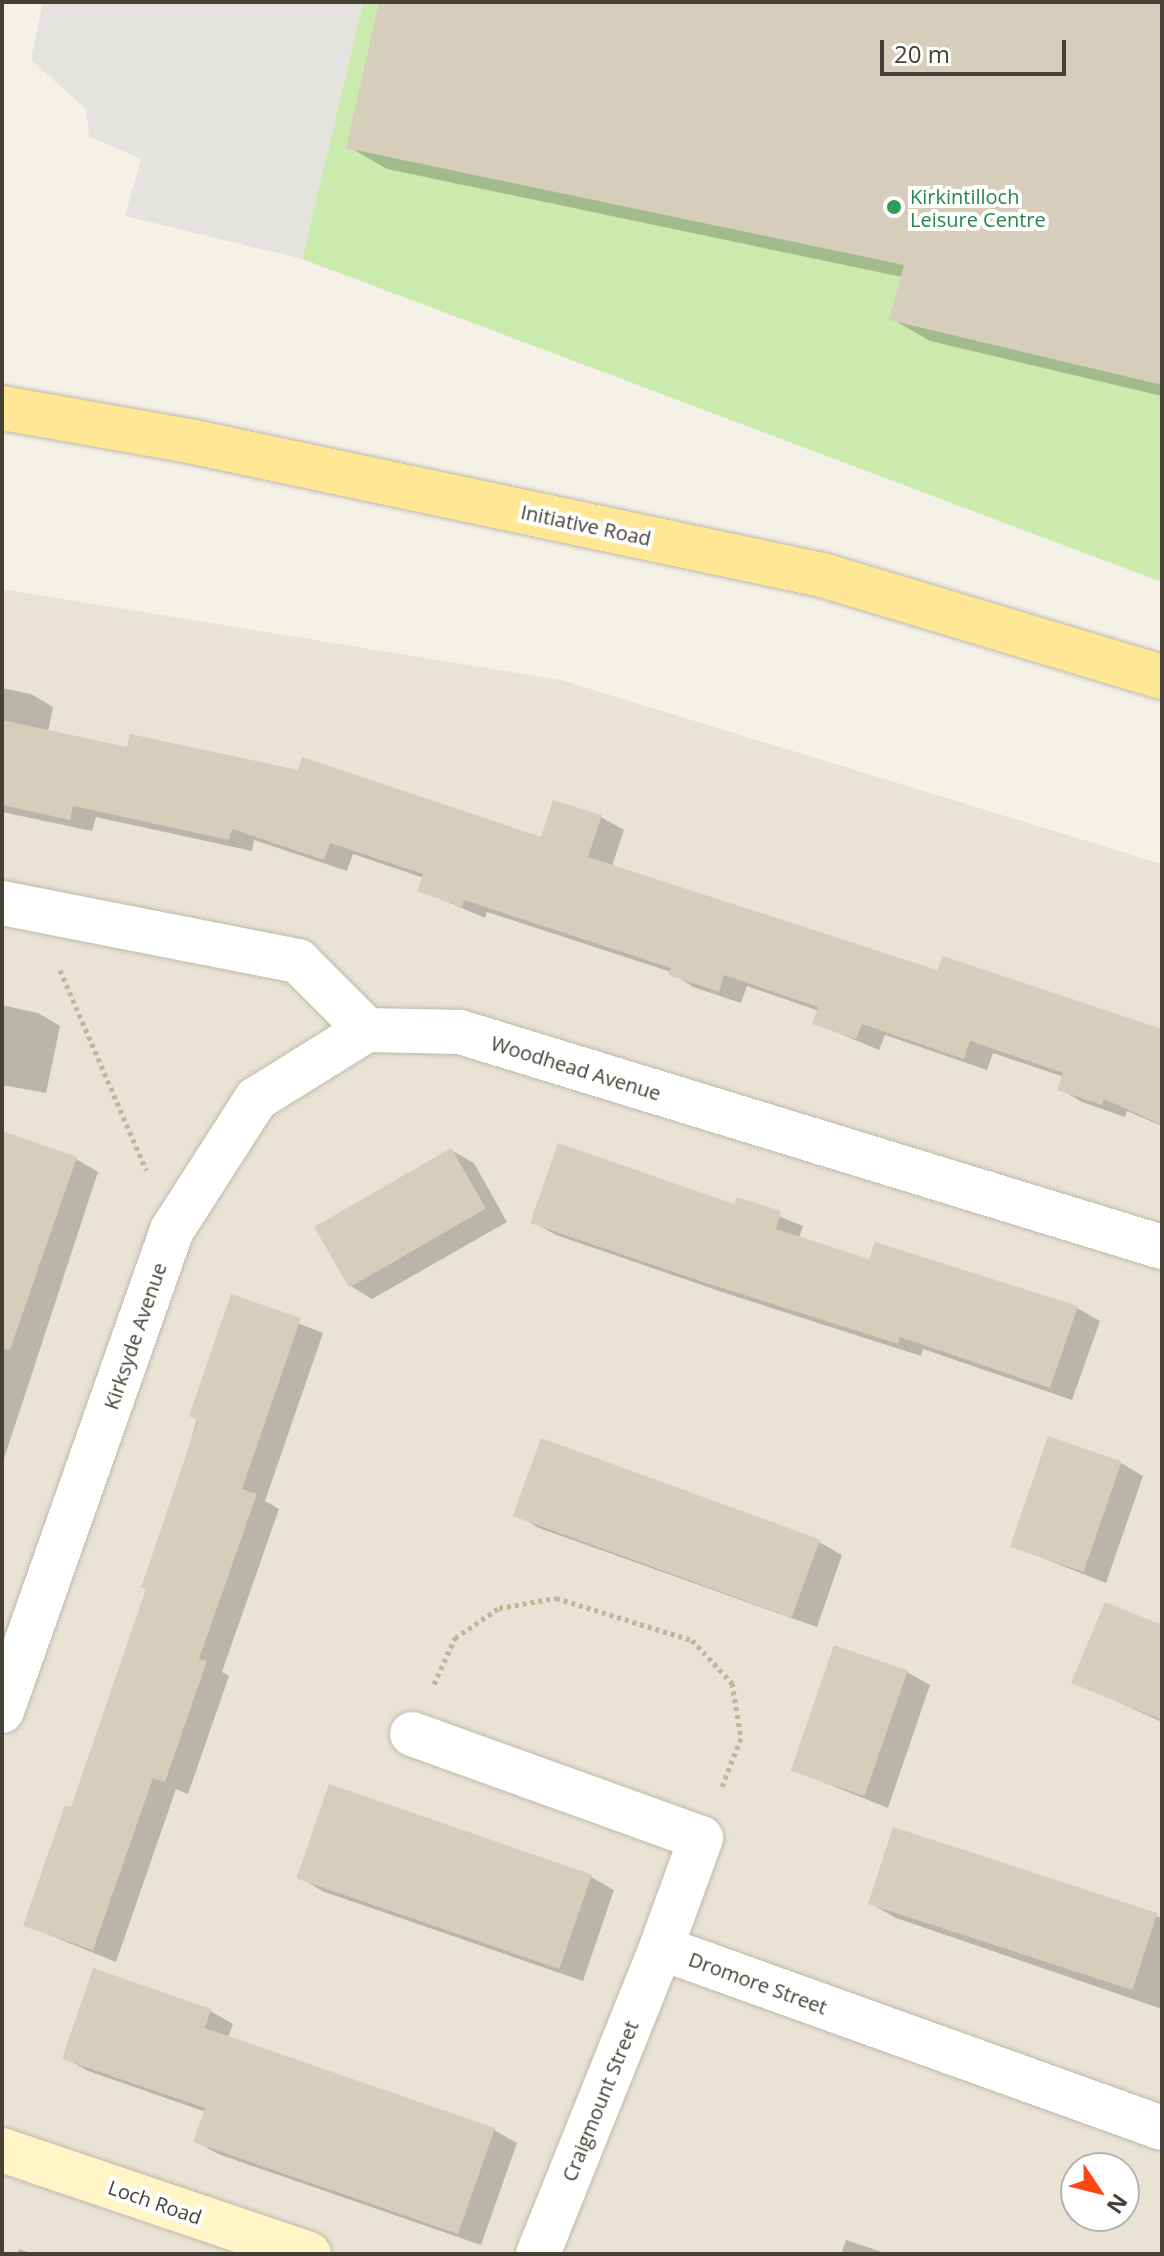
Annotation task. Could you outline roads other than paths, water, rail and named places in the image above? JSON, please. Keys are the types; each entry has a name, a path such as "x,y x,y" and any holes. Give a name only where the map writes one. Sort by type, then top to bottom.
{"main road":[{"name":"Initiative Road","path":"2,408 194,442 822,575 1162,677"}],"street":[{"path":"18,906 298,961 367,1030"},
{"name":"Kirksyde Avenue","path":"2,1711 172,1230 256,1099 367,1030"},
{"name":"Woodhead Avenue","path":"367,1030 460,1032 1162,1247"},
{"name":"Dromore Street","path":"412,1734 701,1838 661,1948 1162,2128"},
{"name":"Craigmount Street","path":"538,2254 661,1948"},
{"name":"Loch Road","path":"2,2150 309,2254"}],"place":[{"name":"Kirkintilloch Leisure Centre","path":"894,207"}]}
